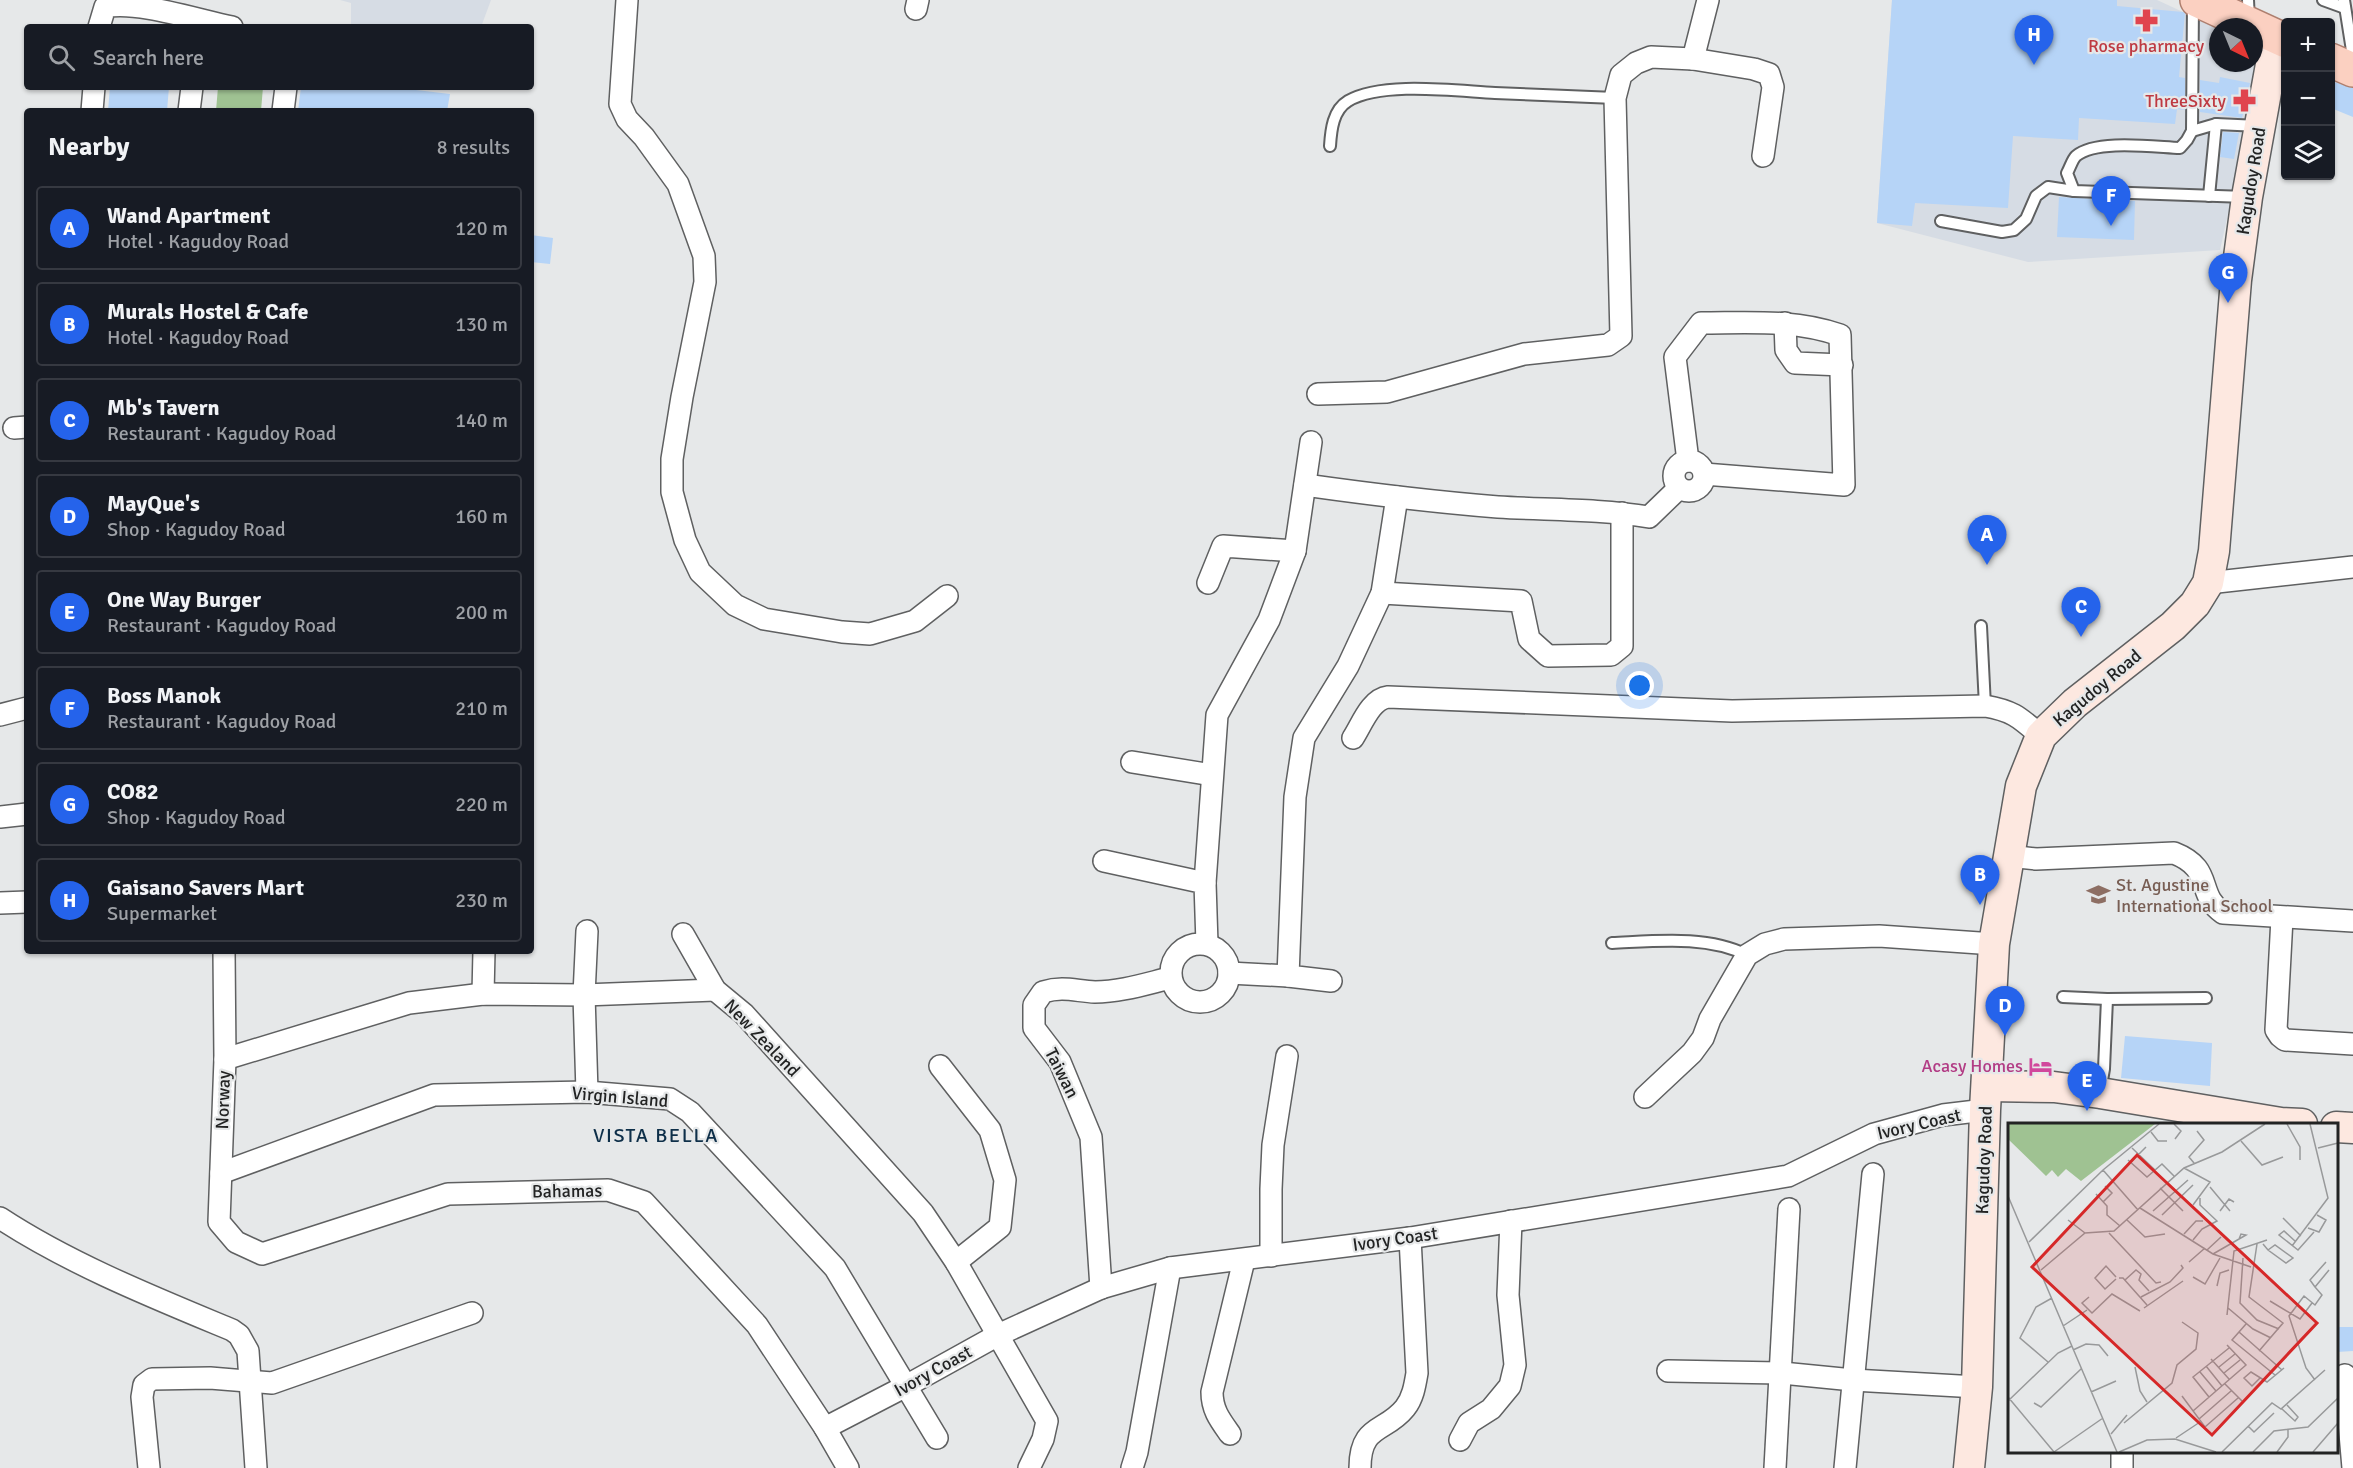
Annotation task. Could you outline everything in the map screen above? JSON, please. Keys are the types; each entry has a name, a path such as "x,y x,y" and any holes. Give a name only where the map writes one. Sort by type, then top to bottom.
{"main road":[{"path":"2195,0 2265,25"},
{"path":"2335,62 2353,70"}],"street":[{"path":"627,0 620,104 627,119 644,137 678,184 704,256 705,282 672,459 672,492 685,540 700,572 735,605 764,619 842,632 870,634 915,621 947,596"},
{"path":"1693,59 1708,0"},
{"path":"102,17 117,3 162,5 198,23"},
{"name":"Kagudoy Road","path":"1969,1468 1977,1387 1986,1098 1994,944 2021,786 2041,736 2075,703 2173,626 2195,604 2208,583 2214,551 2236,280 2259,126 2265,25"},
{"path":"1318,394 1387,392 1524,354 1608,345 1621,336 1615,98 1621,75 1636,63 1651,57 1693,59 1717,65 1754,69 1769,74 1773,87 1763,156"},
{"path":"92,108 94,90"},
{"path":"189,108 192,90"},
{"path":"283,108 286,90"},
{"path":"1785,322 1786,350 1795,363 1842,365"},
{"path":"1305,485 1397,497 1496,506 1622,513 1649,517 1679,488 1688,491 1696,489 1702,483 1696,467 1676,357 1701,323 1785,322 1822,328 1840,334 1844,485 1696,467"},
{"path":"1207,944 1205,883 1217,715 1269,621 1294,551 1311,442"},
{"path":"1288,976 1295,797 1304,738 1347,666 1382,593 1397,497"},
{"path":"1382,593 1521,601 1529,639 1548,656 1611,656 1622,646 1622,513"},
{"path":"1208,583 1223,546 1294,551"},
{"path":"2208,583 2353,567"},
{"path":"1353,738 1375,703 1388,697 1732,711 1985,706 2005,709 2016,714 2041,736"},
{"path":"0,715 24,709"},
{"path":"1132,762 1212,775"},
{"path":"0,817 24,814"},
{"path":"2008,856 2036,860 2174,853 2198,868 2203,876 2209,900 2223,913 2353,921"},
{"path":"1104,861 1205,883"},
{"path":"0,903 24,902"},
{"path":"2282,918 2276,1030 2285,1040 2353,1044"},
{"path":"587,931 584,995 587,1092"},
{"path":"683,934 715,990"},
{"path":"1645,1097 1677,1068 1703,1038 1710,1019 1747,955 1765,944 1784,939 1879,936 1994,944"},
{"path":"1197,943 1216,948 1223,955 1229,974 1223,992 1207,1002 1197,1002 1179,995 1170,978 1173,959 1179,952 1197,943"},
{"name":"Norway","path":"224,954 225,1059 219,1222 236,1242"},
{"path":"483,994 484,954"},
{"path":"1229,974 1288,976 1331,981"},
{"name":"Taiwan","path":"1101,1288 1090,1137 1060,1062 1034,1028 1034,1005 1043,992 1059,987 1094,992 1118,991 1170,978"},
{"name":"New Zealand","path":"225,1059 408,1003 483,994 584,995 715,990 744,1014 923,1213 956,1262 1047,1420 1043,1439 1029,1468"},
{"path":"1271,1256 1271,1189 1274,1145 1287,1056"},
{"path":"940,1066 990,1130 1005,1180 1000,1227 956,1262"},
{"path":"1986,1098 2054,1087 2289,1123"},
{"name":"Virgin Island","path":"221,1173 434,1095 587,1092 670,1099 681,1104 690,1112 835,1268 937,1438"},
{"name":"Ivory Coast","path":"825,1428 998,1335 1101,1288 1170,1268 1410,1238 1788,1176 1874,1134 1943,1115 1986,1098"},
{"path":"2338,1127 2353,1128"},
{"path":"1845,1468 1873,1174"},
{"name":"Bahamas","path":"236,1242 262,1254 448,1194 608,1190 644,1202 757,1325 825,1428 848,1468"},
{"path":"1775,1468 1782,1373 1789,1209"},
{"path":"0,1218 94,1269 239,1335 248,1351 256,1468"},
{"path":"1460,1440 1469,1423 1491,1409 1510,1386 1515,1365 1508,1295 1511,1221"},
{"path":"1360,1468 1360,1452 1374,1430 1404,1409 1413,1392 1417,1373 1410,1238"},
{"path":"1230,1434 1212,1405 1212,1392 1244,1260"},
{"path":"1132,1468 1137,1452 1170,1268"},
{"path":"149,1468 142,1396 144,1385 152,1379 210,1378 272,1383 472,1313"},
{"path":"1668,1371 1782,1373 1853,1380 1977,1387"},
{"path":"2345,1375 2352,1468"}],"lane":[{"path":"2074,191 2067,173 2075,157 2087,150 2105,146 2180,148 2187,140 2192,131 2195,0"},
{"path":"2323,0 2345,4 2353,57"},
{"path":"1330,146 1331,127 1339,110 1348,101 1373,93 1412,89 1615,98"},
{"path":"2192,131 2216,124 2259,126"},
{"path":"2209,196 2216,124"},
{"path":"1941,221 2002,232 2014,230 2026,219 2036,196 2048,187 2074,191 2247,198"},
{"path":"1981,626 1985,706"},
{"path":"1612,943 1677,940 1731,946 1747,955"},
{"path":"2063,997 2206,998"},
{"path":"2100,1093 2104,1070 2107,999"}],"shaded area":[{"path":"340,0 491,0 482,24 351,24 351,3"},
{"path":"1892,0 2157,0 2209,24 2209,72 2260,72 2220,250 2028,262 1877,223"}],"green space":[{"path":"218,90 263,90 261,108 216,108"}],"building":[{"path":"1892,0 2117,0 2117,6 2183,12 2185,13 2179,77 2185,78 2185,110 2177,109 2175,124 2079,118 2078,140 2013,136 2008,208 1915,203 1912,226 1877,223"},
{"path":"2220,77 2250,83 2242,118 2200,112 2200,80 2219,83"},
{"path":"2335,82 2353,88 2353,117 2335,110"},
{"path":"110,90 169,90 167,108 108,108"},
{"path":"301,90 416,90 450,94 448,108 298,108"},
{"path":"2223,132 2239,133 2234,159 2220,157"},
{"path":"2059,197 2135,201 2134,240 2057,237"},
{"path":"534,235 553,238 550,264 534,262"},
{"path":"2125,1036 2212,1043 2210,1086 2121,1078"},
{"path":"2338,1327 2353,1327 2353,1351 2338,1352"}],"place":[{"name":"Rose pharmacy","path":"2146,20"},
{"name":"Gaisano Savers Mart","path":"2034,65"},
{"name":"ThreeSixty","path":"2244,101"},
{"name":"Boss Manok","path":"2111,226"},
{"name":"CO82","path":"2228,303"},
{"name":"Wand Apartment","path":"1987,565"},
{"name":"Mb's Tavern","path":"2081,637"},
{"name":"St. Agustine International School","path":"2098,895"},
{"name":"Murals Hostel & Cafe","path":"1980,905"},
{"name":"MayQue's","path":"2005,1036"},
{"name":"Acasy Homes","path":"2041,1066"},
{"name":"One Way Burger","path":"2087,1111"}],"district":[{"name":"VISTA BELLA","path":"656,1135"}]}
